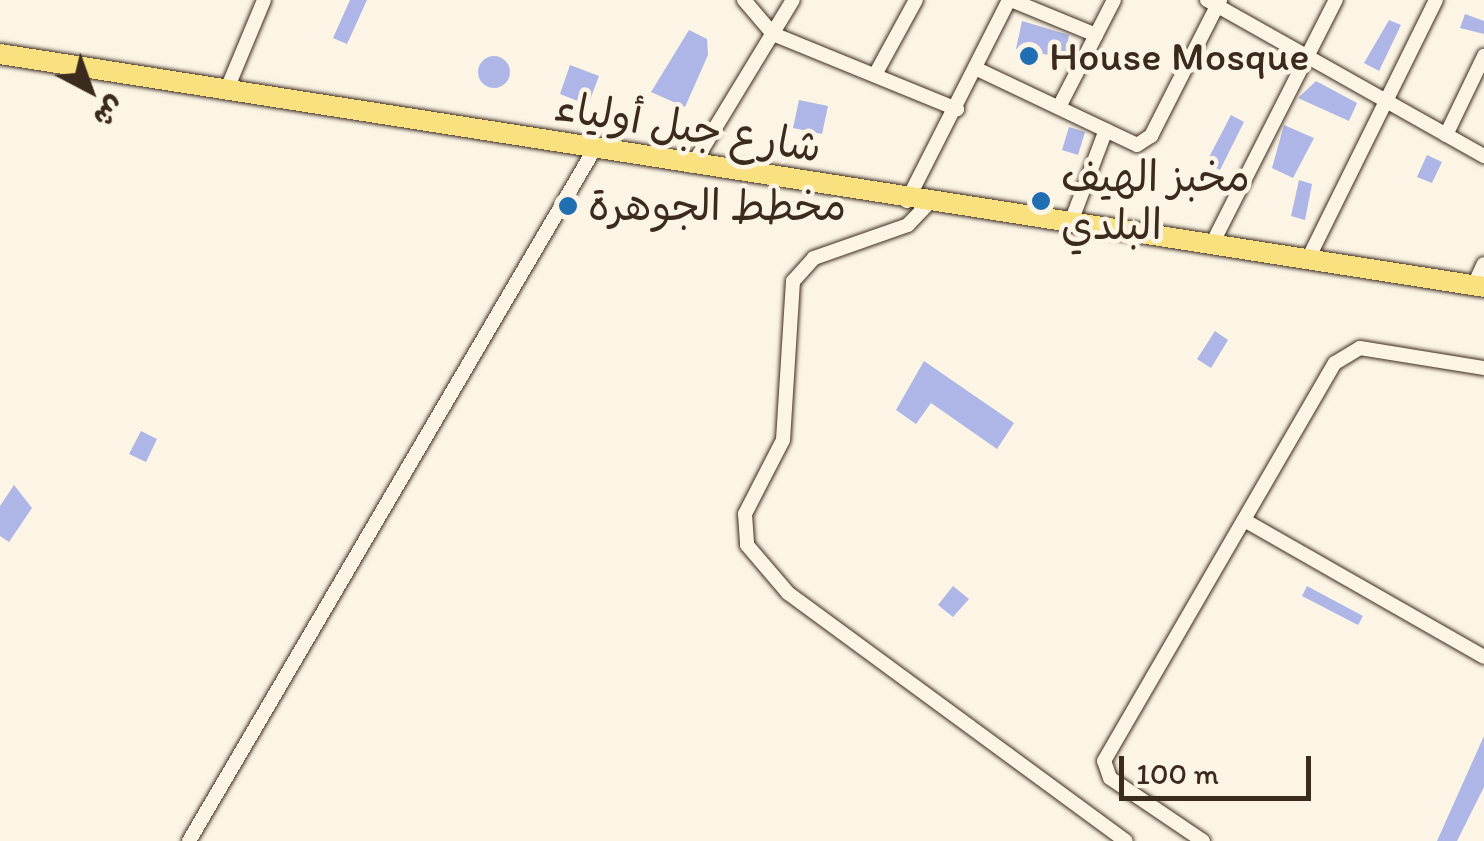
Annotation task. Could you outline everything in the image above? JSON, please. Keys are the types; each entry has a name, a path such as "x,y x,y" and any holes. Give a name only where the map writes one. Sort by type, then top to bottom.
{"highway":[{"name":"شارع جبل أولياء","path":"0,54 906,201 1071,222 1479,286"}],"street":[{"path":"227,89 264,0"},
{"path":"744,0 773,34 876,73 957,110"},
{"path":"692,166 793,0"},
{"path":"876,73 916,0"},
{"path":"906,201 957,110 1010,0 1096,35"},
{"path":"1059,108 1114,0"},
{"path":"1212,244 1336,0"},
{"path":"1308,259 1383,97 1436,0"},
{"path":"977,69 1137,145 1152,136 1215,2 1310,52 1484,156"},
{"path":"1446,135 1484,56"},
{"path":"1071,222 1106,130"},
{"path":"189,841 594,150"},
{"path":"928,204 908,225 814,258 793,281 783,440 746,514 747,544 788,593 1126,841"},
{"path":"1479,286 1484,264"},
{"path":"1203,841 1110,778 1104,762 1244,520 1346,351 1484,368"},
{"path":"1244,520 1484,657"}],"building":[{"path":"350,0 367,0 347,44 333,38"},
{"path":"1465,14 1484,21 1484,34 1460,28"},
{"path":"1389,20 1401,25 1379,71 1364,63"},
{"path":"1022,21 1069,35 1065,58 1016,49"},
{"path":"689,30 707,39 708,55 685,107 651,92"},
{"path":"494,56 505,61 510,72 505,83 494,88 483,83 478,72 483,61"},
{"path":"570,65 599,76 588,105 560,94"},
{"path":"1316,81 1357,103 1349,121 1298,98"},
{"path":"799,100 828,106 822,134 793,128"},
{"path":"1231,115 1244,122 1220,170 1206,163"},
{"path":"1284,125 1314,138 1293,178 1272,168"},
{"path":"1069,127 1085,132 1078,155 1062,150"},
{"path":"1427,155 1442,162 1432,183 1417,177"},
{"path":"1299,180 1312,184 1305,220 1291,216"},
{"path":"1215,331 1228,340 1211,368 1197,359"},
{"path":"924,361 1014,423 997,449 931,403 916,424 896,410"},
{"path":"141,431 157,439 146,462 129,454"},
{"path":"14,485 32,508 9,542 0,536 0,506"},
{"path":"953,586 969,599 953,617 938,605"},
{"path":"1307,586 1363,616 1358,625 1302,596"},
{"path":"1484,736 1484,787 1457,841 1437,841"}],"place":[{"name":"House Mosque","path":"1029,56"},
{"name":"مخبز الهيف البلدي","path":"1041,201"},
{"name":"مخطط الجوهرة","path":"568,206"}]}
